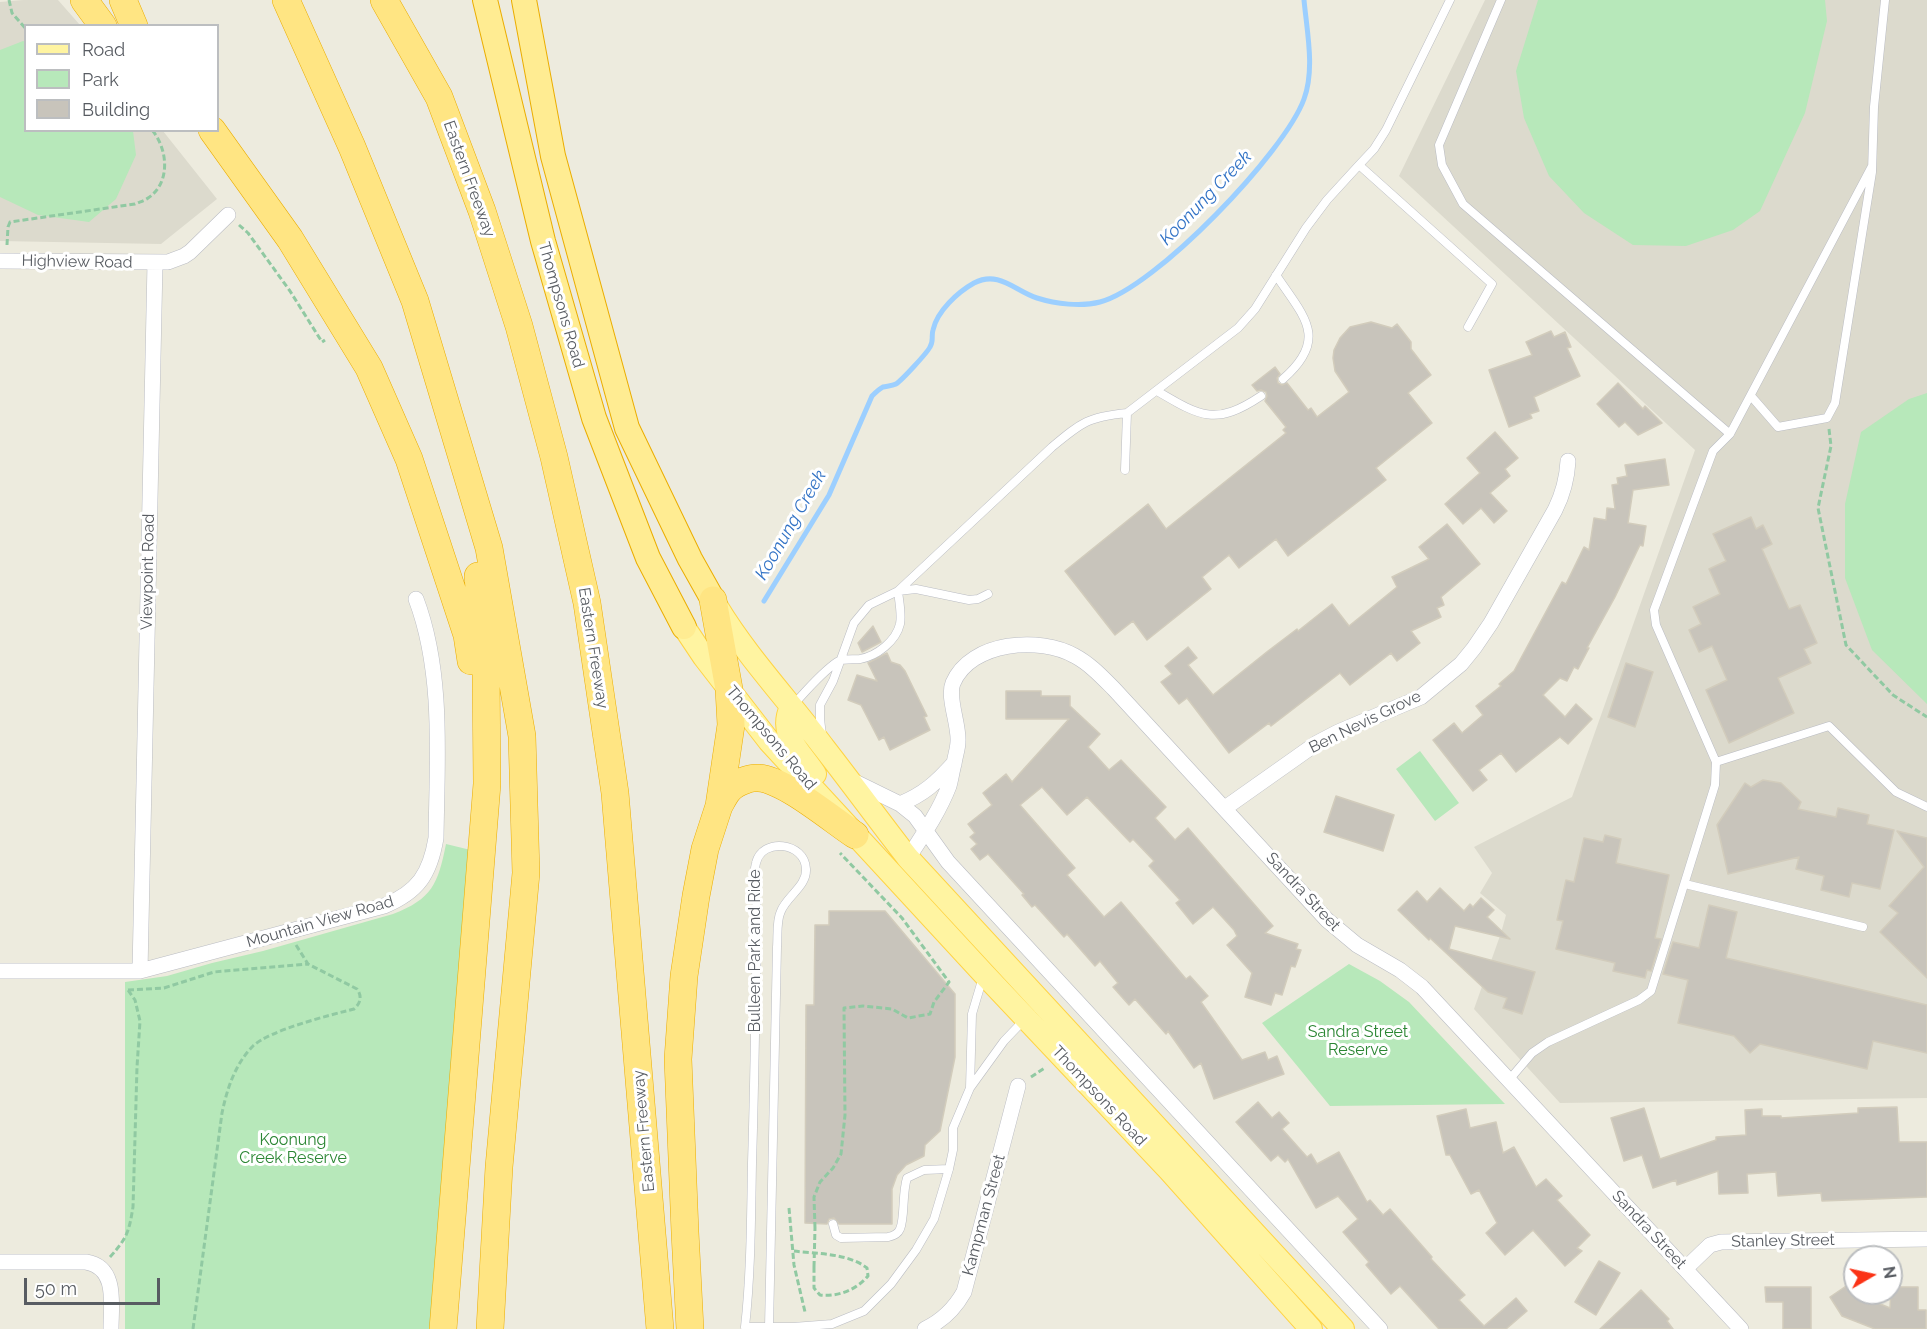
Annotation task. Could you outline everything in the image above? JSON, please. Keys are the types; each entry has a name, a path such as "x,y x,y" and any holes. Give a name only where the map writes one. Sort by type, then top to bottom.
{"highway":[{"path":"84,0 102,24"},
{"path":"123,0 133,24"},
{"path":"286,0 352,147 415,301 489,548 522,736 526,873 499,1167 490,1329"},
{"name":"Eastern Freeway","path":"384,0 439,98 482,211 519,326 554,457 587,603 615,793 660,1329"},
{"name":"Thompsons Road","path":"485,0 543,241 594,418 648,558 684,627"},
{"name":"Thompsons Road","path":"524,0 553,156 627,428 690,559 713,600"},
{"path":"196,132 290,239"},
{"path":"213,132 290,239 369,368 410,459 466,635 487,748 487,784 443,1329"},
{"path":"415,301 455,447 476,551 486,668 487,784"},
{"path":"690,1329 678,1059 684,976 696,896 705,849 719,806 731,725 729,688 713,600"},
{"path":"719,806 729,790 743,781 758,778 773,782 789,790 844,841"}],"main road":[{"name":"Thompsons Road","path":"713,600 735,636 825,748 908,858 1034,1011 1343,1329"},
{"name":"Thompsons Road","path":"684,627 704,657 844,841 984,974 1034,1011 1062,1056 1169,1170 1311,1329"},
{"path":"791,707 786,721 786,730 844,841"}],"street":[{"path":"154,263 168,262 184,256 228,215"},
{"name":"Highview Road","path":"3,261 154,263"},
{"name":"Viewpoint Road","path":"140,971 154,263"},
{"name":"Ben Nevis Grove","path":"1225,808 1317,743 1421,697 1461,664 1491,623 1555,510 1563,494 1568,461"},
{"name":"Mountain View Road","path":"0,971 116,973 140,971 384,906 408,894 425,875 436,838 436,715 432,664 416,599"},
{"name":"Sandra Street","path":"908,858 942,802 950,783 957,754 958,733 951,693 957,675 978,656 989,651 1018,645 1040,646 1074,655 1096,671 1327,920 1357,945 1418,982 1741,1329"},
{"path":"900,804 920,795 937,783 954,764"},
{"name":"Thompsons Road","path":"845,777 900,804 915,816 948,862 1380,1329"},
{"name":"Kampman Street","path":"925,1329 943,1325 964,1292 1018,1086"},
{"name":"Stanley Street","path":"1685,1269 1710,1245 1721,1242 1927,1239"},
{"path":"0,1262 86,1262 101,1268 111,1285 111,1329"}],"lane":[{"path":"825,748 820,705 833,681 839,660 858,616 869,605 898,591 1077,426 1103,415 1127,413 1238,328 1255,309 1320,210 1374,149 1450,0"},
{"path":"1502,0 1438,145 1442,165 1464,204 1730,434"},
{"path":"1751,396 1778,427 1827,418 1835,403 1872,166 1874,107 1885,0"},
{"path":"1359,165 1492,284 1468,327"},
{"path":"1509,1080 1543,1045 1639,1000 1651,991 1715,785 1716,762 1656,625 1654,610 1713,451 1730,434 1872,166"},
{"path":"1276,275 1305,318 1309,340 1303,360 1283,379"},
{"path":"1158,391 1199,414 1211,416 1234,412 1261,396"},
{"path":"1125,470 1127,413"},
{"path":"898,591 916,589 969,600 988,594"},
{"path":"791,707 839,660 861,659 875,654 891,640 900,625 898,591"},
{"path":"1716,762 1829,726 1896,792 1927,807"},
{"name":"Bulleen Park and Ride","path":"783,845 796,850 804,858 807,871 800,887 788,898 779,913 769,1327 745,1327 751,1237 756,986 754,871 757,857 769,847 783,845"},
{"path":"1684,884 1863,927"},
{"path":"970,1088 972,1014 984,974"},
{"path":"769,1327 832,1324 864,1311 891,1284 916,1250 933,1219 950,1168 953,1128 970,1088 1004,1041 1034,1011"},
{"path":"833,1224 836,1235 841,1238 895,1235 900,1229 907,1178 924,1170 950,1168"}],"path":[{"path":"9,0 12,13 24,27"},
{"path":"3,261 10,222 135,204 148,198 159,188 165,172 165,156 159,138 154,132"},
{"path":"228,215 248,233 290,291 322,342 332,336"},
{"path":"1827,418 1831,446 1818,508 1846,645 1893,695 1927,717"},
{"path":"794,1251 855,1261 867,1268 868,1276 863,1282 849,1290 831,1296 820,1294 814,1288 814,1267 815,1228 814,1197 820,1182 833,1168 841,1154 846,1115 844,1008 862,1006 892,1009 908,1018 930,1014 934,1002 948,982 844,841"},
{"path":"194,1329 222,1113 227,1090 240,1062 254,1045 271,1034 354,1009 358,1006 360,999 357,989 308,964 288,932"},
{"path":"101,1268 124,1242 133,1207 140,1021 135,1000 128,990 164,988 214,972 308,964"},
{"path":"1018,1086 1062,1056"},
{"path":"789,1208 794,1265 805,1312"}],"shaded area":[{"path":"58,0 79,24 24,24 24,132 164,132 217,199 161,244 0,241 0,2"},
{"path":"1485,0 1927,0 1927,1098 1560,1103 1474,1009 1506,915 1480,893 1492,873 1474,847 1572,797 1695,450 1399,176"}],"green space":[{"path":"1538,0 1825,0 1827,21 1805,113 1760,211 1733,230 1686,246 1633,245 1584,213 1549,176 1524,118 1516,71"},
{"path":"24,41 24,132 133,132 136,155 116,199 89,222 38,215 0,197 0,50"},
{"path":"1927,393 1927,704 1872,650 1845,578 1845,504 1861,432 1909,399"},
{"path":"1420,751 1459,803 1435,821 1396,769"},
{"name":"Koonung Creek Reserve","path":"446,844 483,853 452,1329 125,1329 125,982 167,976 393,914 425,896 436,880"},
{"name":"Sandra Street Reserve","path":"1349,964 1380,981 1409,1002 1505,1104 1330,1106 1262,1023"}],"building":[{"path":"1371,322 1392,328 1397,324 1411,342 1411,349 1431,375 1408,393 1432,423 1376,468 1386,480 1288,556 1276,539 1239,568 1229,555 1202,577 1211,589 1147,640 1133,621 1115,635 1065,571 1148,504 1166,529 1286,433 1283,430 1286,427 1265,401 1266,392 1257,391 1252,385 1275,367 1280,374 1277,378 1278,383 1282,385 1287,383 1308,410 1311,408 1317,417 1349,392 1335,371 1334,350 1340,338 1350,327"},
{"path":"1551,331 1554,337 1565,332 1571,347 1567,348 1580,376 1534,397 1539,411 1530,414 1532,418 1509,427 1489,370 1532,355 1526,342"},
{"path":"1618,383 1643,409 1645,406 1662,423 1638,435 1625,422 1619,427 1597,404"},
{"path":"1495,432 1518,458 1505,469 1510,476 1490,493 1507,511 1494,523 1481,508 1463,524 1445,504 1480,473 1467,458"},
{"path":"1665,459 1669,485 1633,490 1628,523 1646,526 1643,546 1640,545 1578,669 1574,667 1567,681 1560,678 1543,695 1565,717 1576,704 1592,719 1568,744 1560,737 1516,772 1501,753 1479,770 1487,780 1473,791 1433,740 1454,723 1462,733 1483,715 1476,706 1501,686 1499,684 1514,671 1562,582 1566,584 1584,547 1589,550 1594,518 1606,520 1607,508 1615,509 1612,485 1618,484 1617,478 1627,476 1625,465"},
{"path":"1751,517 1756,529 1763,525 1772,544 1762,549 1789,609 1800,605 1817,643 1804,649 1811,663 1778,678 1794,713 1729,743 1706,690 1727,680 1712,646 1699,652 1689,630 1701,624 1693,607 1720,594 1709,569 1726,561 1713,534"},
{"path":"1447,524 1480,564 1441,597 1444,605 1437,608 1441,617 1411,631 1420,643 1397,661 1391,653 1350,685 1340,673 1271,726 1269,723 1229,753 1187,698 1179,704 1161,682 1172,674 1165,666 1188,647 1197,658 1188,665 1213,695 1332,604 1349,626 1397,587 1392,577 1429,559 1419,547"},
{"path":"873,626 881,642 862,652 858,643"},
{"path":"887,653 891,662 900,665 905,671 927,716 924,717 930,730 890,750 884,737 879,740 861,705 848,700 857,675 877,681 868,663"},
{"path":"1626,663 1653,672 1635,727 1608,717"},
{"path":"1006,691 1041,691 1041,696 1070,696 1070,706 1100,734 1088,747 1109,770 1121,760 1166,807 1155,818 1175,840 1188,828 1273,926 1265,933 1298,944 1296,949 1301,950 1295,967 1291,966 1282,995 1275,993 1271,1005 1245,997 1252,973 1227,945 1237,936 1234,930 1213,907 1193,924 1176,903 1180,900 1149,866 1154,861 1133,839 1130,842 1087,797 1067,815 1042,787 1020,805 1075,868 1067,875 1104,917 1121,902 1186,979 1190,976 1208,996 1201,1002 1242,1060 1265,1052 1268,1060 1277,1056 1284,1074 1214,1099 1201,1063 1194,1068 1168,1031 1166,1034 1135,999 1129,1005 1113,987 1118,983 1100,961 1095,966 1067,934 1064,937 1035,905 1032,907 1022,895 1024,894 988,854 980,860 971,849 977,844 970,837 975,833 968,824 992,805 983,793 1006,774 1012,782 1069,719 1006,719"},
{"path":"1763,780 1781,783 1801,802 1798,809 1836,817 1838,808 1869,815 1867,824 1894,830 1880,889 1852,883 1849,897 1821,890 1824,876 1796,869 1799,857 1728,874 1717,825 1745,783 1751,787"},
{"path":"1336,796 1394,815 1383,851 1324,832"},
{"path":"1897,831 1927,838 1927,978 1880,932 1898,913 1889,906 1924,867"},
{"path":"1605,835 1621,839 1616,863 1669,875 1655,938 1661,939 1651,971 1647,970 1645,978 1613,971 1615,963 1556,949 1563,921 1557,920 1566,880 1574,882 1584,838 1603,842"},
{"path":"1440,888 1464,911 1470,904 1473,907 1481,898 1494,910 1487,917 1510,939 1455,926 1449,949 1535,972 1522,1014 1503,1008 1507,998 1488,992 1398,910 1417,891 1427,902"},
{"path":"1709,905 1737,912 1726,958 1927,1005 1927,1053 1873,1041 1867,1069 1760,1044 1750,1053 1734,1036 1678,1023 1688,980 1663,974 1673,942 1699,948"},
{"path":"829,911 885,911 955,994 955,1057 940,1131 925,1145 924,1156 906,1165 897,1175 892,1189 892,1224 839,1224 834,1218 829,1219 827,1224 805,1223 806,1005 814,1005 815,925 829,925"},
{"path":"1258,1102 1272,1118 1279,1112 1289,1123 1282,1129 1307,1157 1311,1154 1317,1164 1339,1152 1367,1202 1370,1200 1383,1215 1390,1209 1432,1257 1431,1259 1465,1295 1459,1300 1484,1326 1516,1298 1527,1311 1506,1329 1439,1329 1400,1286 1391,1294 1366,1265 1369,1262 1343,1232 1358,1219 1338,1196 1316,1208 1288,1159 1285,1162 1278,1155 1271,1161 1236,1122"},
{"path":"1897,1107 1899,1142 1927,1142 1927,1197 1822,1201 1821,1193 1778,1196 1776,1172 1747,1174 1748,1193 1719,1194 1718,1171 1677,1185 1676,1180 1653,1188 1642,1155 1624,1161 1611,1118 1644,1108 1660,1159 1716,1140 1716,1137 1746,1135 1745,1110 1762,1109 1762,1116 1781,1116 1781,1118 1858,1113 1858,1108"},
{"path":"1466,1109 1470,1128 1496,1122 1503,1153 1514,1147 1536,1187 1546,1179 1562,1196 1557,1200 1590,1235 1577,1248 1582,1251 1565,1266 1533,1230 1505,1255 1486,1233 1497,1223 1479,1190 1471,1194 1450,1155 1446,1155 1437,1116"},
{"path":"1599,1261 1620,1273 1596,1315 1575,1302"},
{"path":"1765,1287 1811,1287 1811,1329 1783,1329 1783,1302 1766,1302"},
{"path":"1903,1287 1918,1287 1918,1310 1926,1310 1926,1329 1875,1329 1842,1316 1830,1297 1843,1288 1843,1305 1883,1305 1890,1308 1890,1305 1903,1305"},
{"path":"1641,1290 1669,1319 1667,1321 1673,1329 1600,1329"}],"waterway":[{"name":"Koonung Creek","path":"764,601 829,495 872,396 883,387 896,384 924,355 931,345 933,330 939,316 961,291 974,283 991,279 1007,283 1029,295 1052,302 1077,305 1100,302 1124,291 1184,246 1246,183 1272,151 1292,122 1304,99 1310,63 1304,0"}]}
